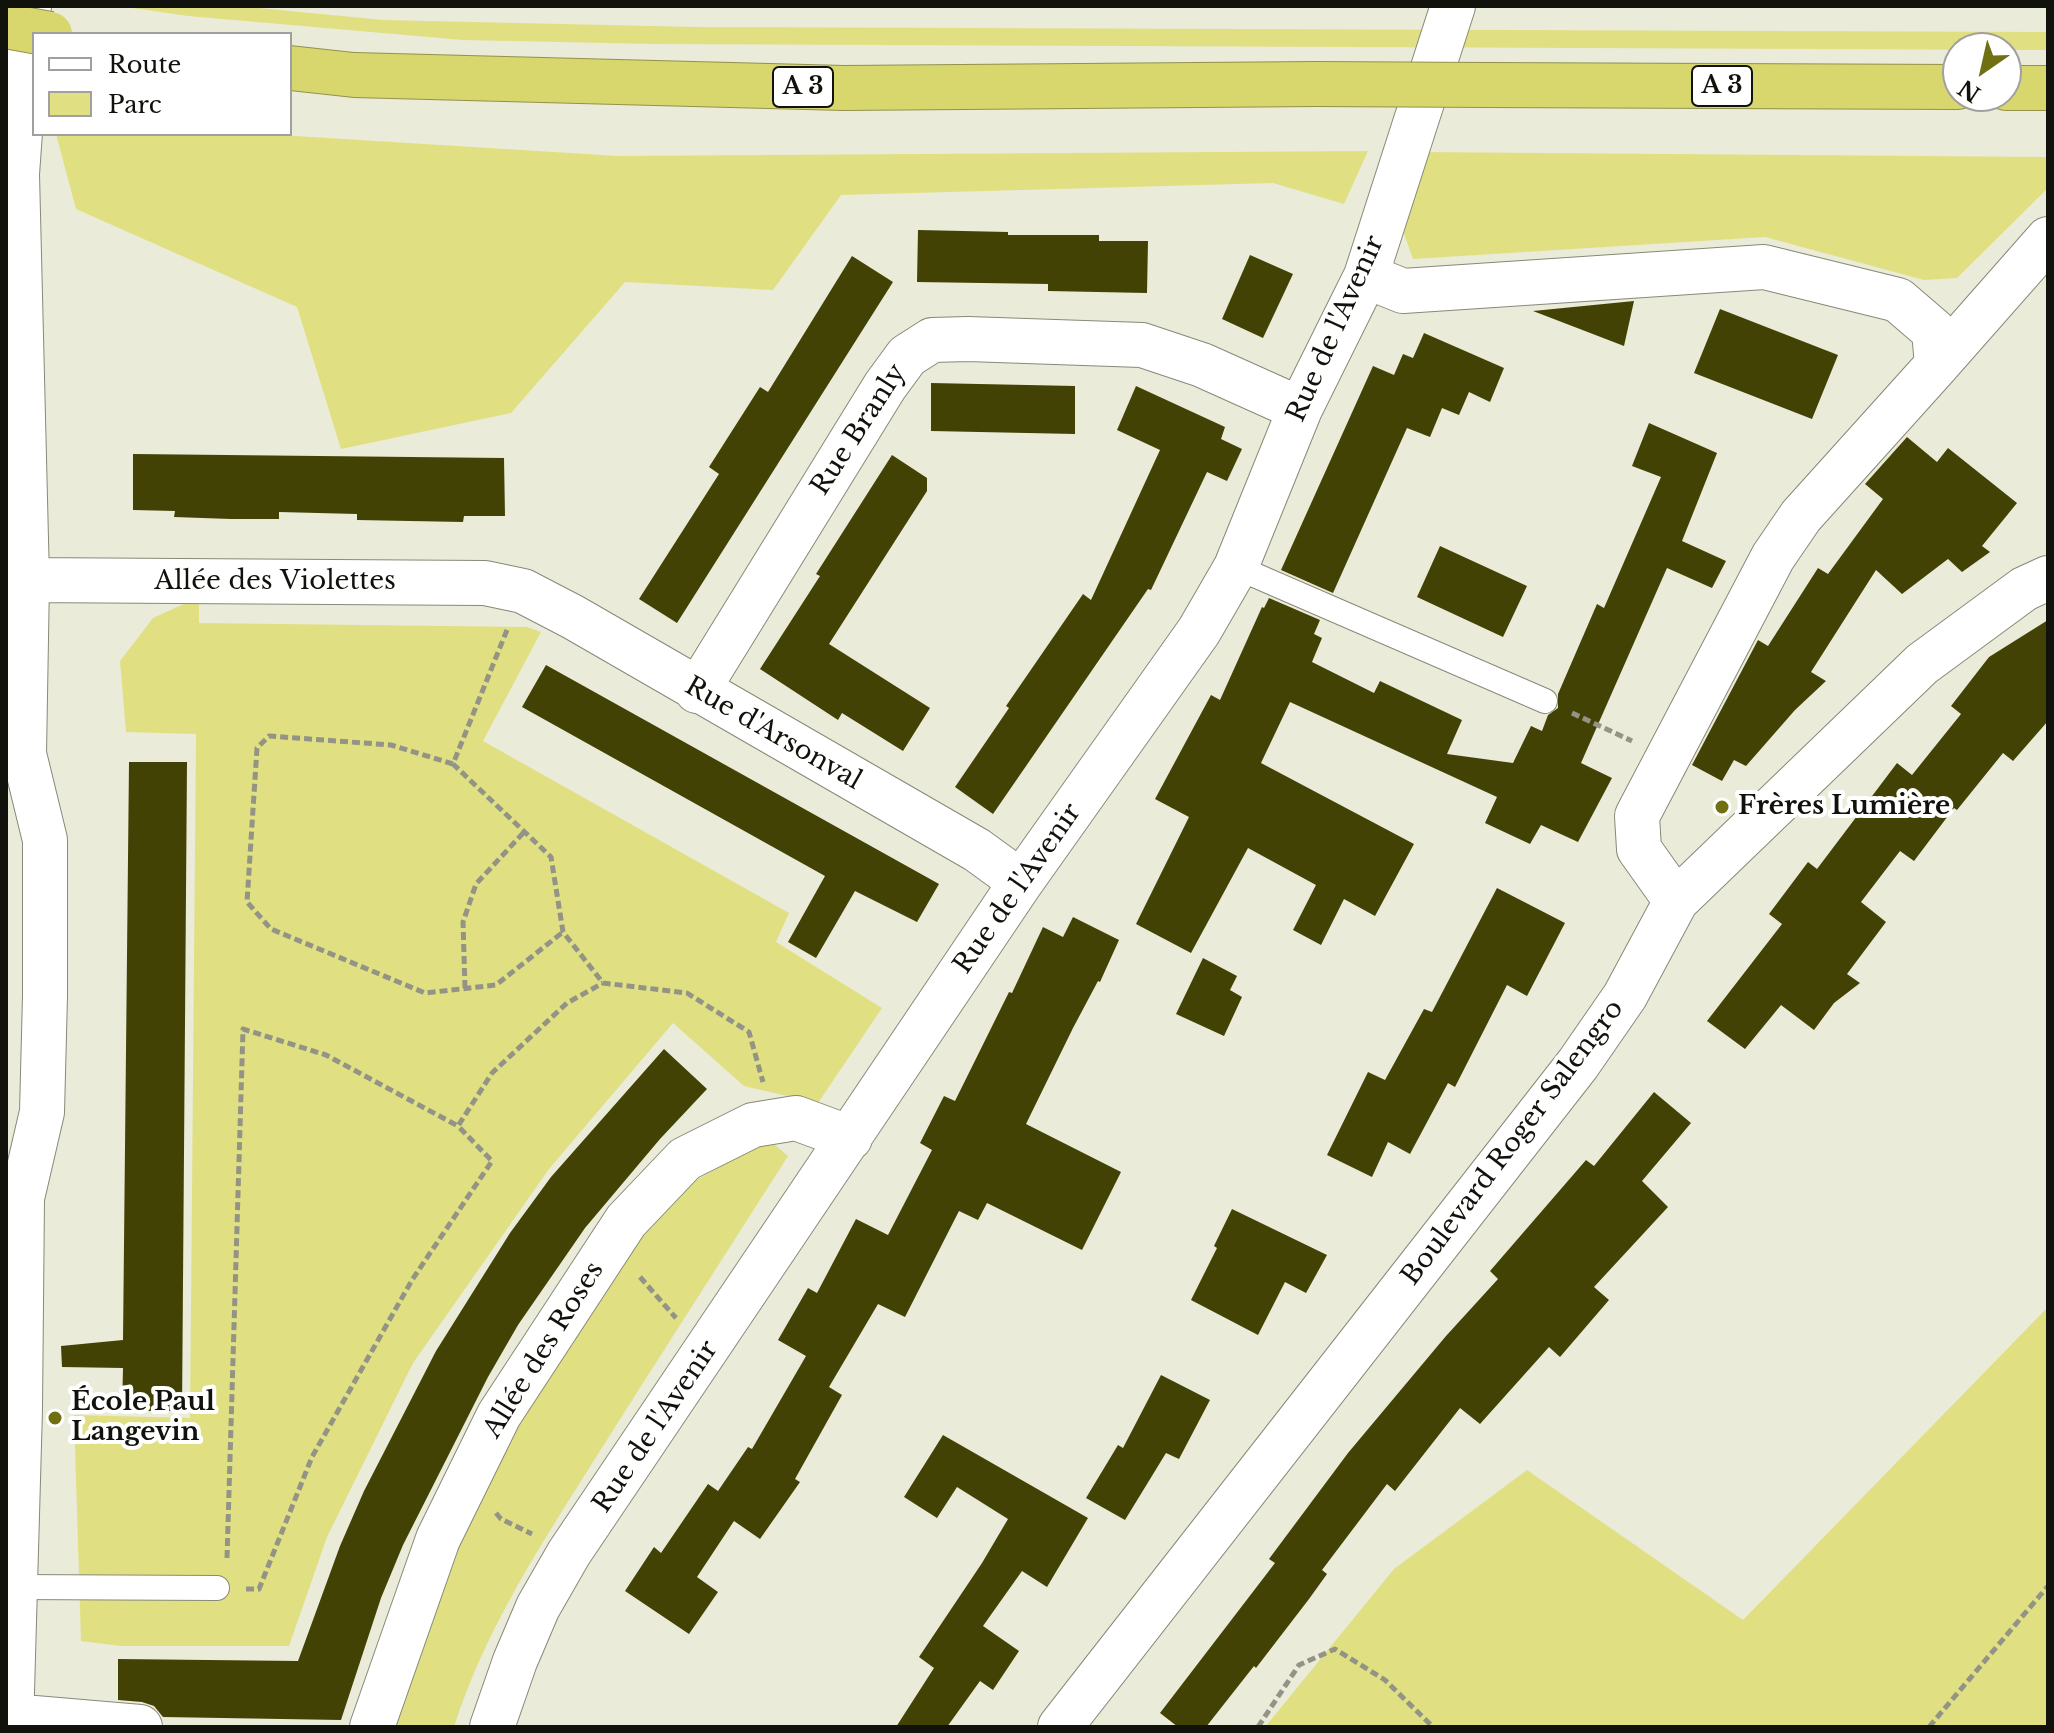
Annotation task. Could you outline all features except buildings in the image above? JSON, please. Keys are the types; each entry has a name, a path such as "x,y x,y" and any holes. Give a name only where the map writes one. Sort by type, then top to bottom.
{"highway":[{"path":"6,26 39,32"},
{"name":"A 3","path":"292,68 354,75 844,88 1316,84 1942,87"},
{"path":"2022,88 2048,88"}],"street":[{"path":"29,6 12,173 27,580 24,754 45,840 45,996 42,1112 22,1198 11,1721 140,1727"},
{"name":"Rue de l'Avenir","path":"492,1727 538,1607 569,1553 1021,882 1199,631 1236,567 1300,409 1366,276 1453,6"},
{"path":"1676,901 1639,849 1637,816 1773,557 1801,516 2048,239"},
{"path":"1366,276 1403,291 1764,267 1898,300 1934,331 1937,365"},
{"name":"Rue Branly","path":"697,691 885,386 907,356 932,340 1142,345 1202,365 1300,409"},
{"name":"Boulevard Roger Salengro","path":"1060,1727 1578,1064 1625,996 1676,901 1922,664 2024,589 2048,578"},
{"name":"Allée des Violettes","path":"27,580 485,583 523,591"},
{"name":"Rue d'Arsonval","path":"523,591 977,850 1021,882"},
{"name":"Allée des Roses","path":"372,1727 438,1539 499,1415 626,1221 685,1159 753,1125 796,1118 850,1138"}],"lane":[{"path":"1236,567 1545,701"},
{"path":"15,1587 221,1588"}],"path":[{"path":"453,764 523,591"},
{"path":"1545,701 1667,757"},
{"path":"563,932 496,985 425,993 271,929 247,902 257,748 269,736 391,745 453,764 551,857 563,932 603,983"},
{"path":"465,988 463,922 476,884 525,831"},
{"path":"458,1126 492,1073 567,1003 603,983 687,993 749,1032 774,1122"},
{"path":"243,1029 326,1055 458,1126 492,1161 412,1280 312,1457 259,1589 221,1588 243,1029"},
{"path":"611,1243 706,1353"},
{"path":"468,1478 501,1519 569,1553"},
{"path":"1929,1727 2048,1586"},
{"path":"1258,1727 1299,1665 1335,1649 1385,1680 1433,1727"}],"green space":[{"path":"119,6 239,6 383,20 697,27 2048,32 2048,50 2022,50 2022,32 1942,32 1942,50 654,44 463,40 188,16"},
{"path":"57,136 292,136 618,156 1368,151 1344,204 1273,183 841,195 773,290 625,282 511,413 341,449 297,307 76,209"},
{"path":"1419,152 2048,157 2048,188 1957,278 1924,280 1765,237 1413,259 1402,228"},
{"path":"199,597 199,623 527,627 541,632 483,741 789,913 776,942 882,1008 818,1103 744,1086 673,1023 549,1169 413,1363 327,1537 289,1646 121,1646 81,1641 74,1415 190,1418 196,734 126,732 120,661 153,618"},
{"path":"768,1139 788,1156 517,1586 482,1655 454,1727 403,1727 390,1723 458,1535 519,1420 609,1274 674,1193"},
{"path":"2048,1307 2048,1727 1265,1727 1394,1569 1527,1470 1743,1620"}],"place":[{"name":"Frères Lumière","path":"1722,807"},
{"name":"École Paul Langevin","path":"55,1418"}]}
